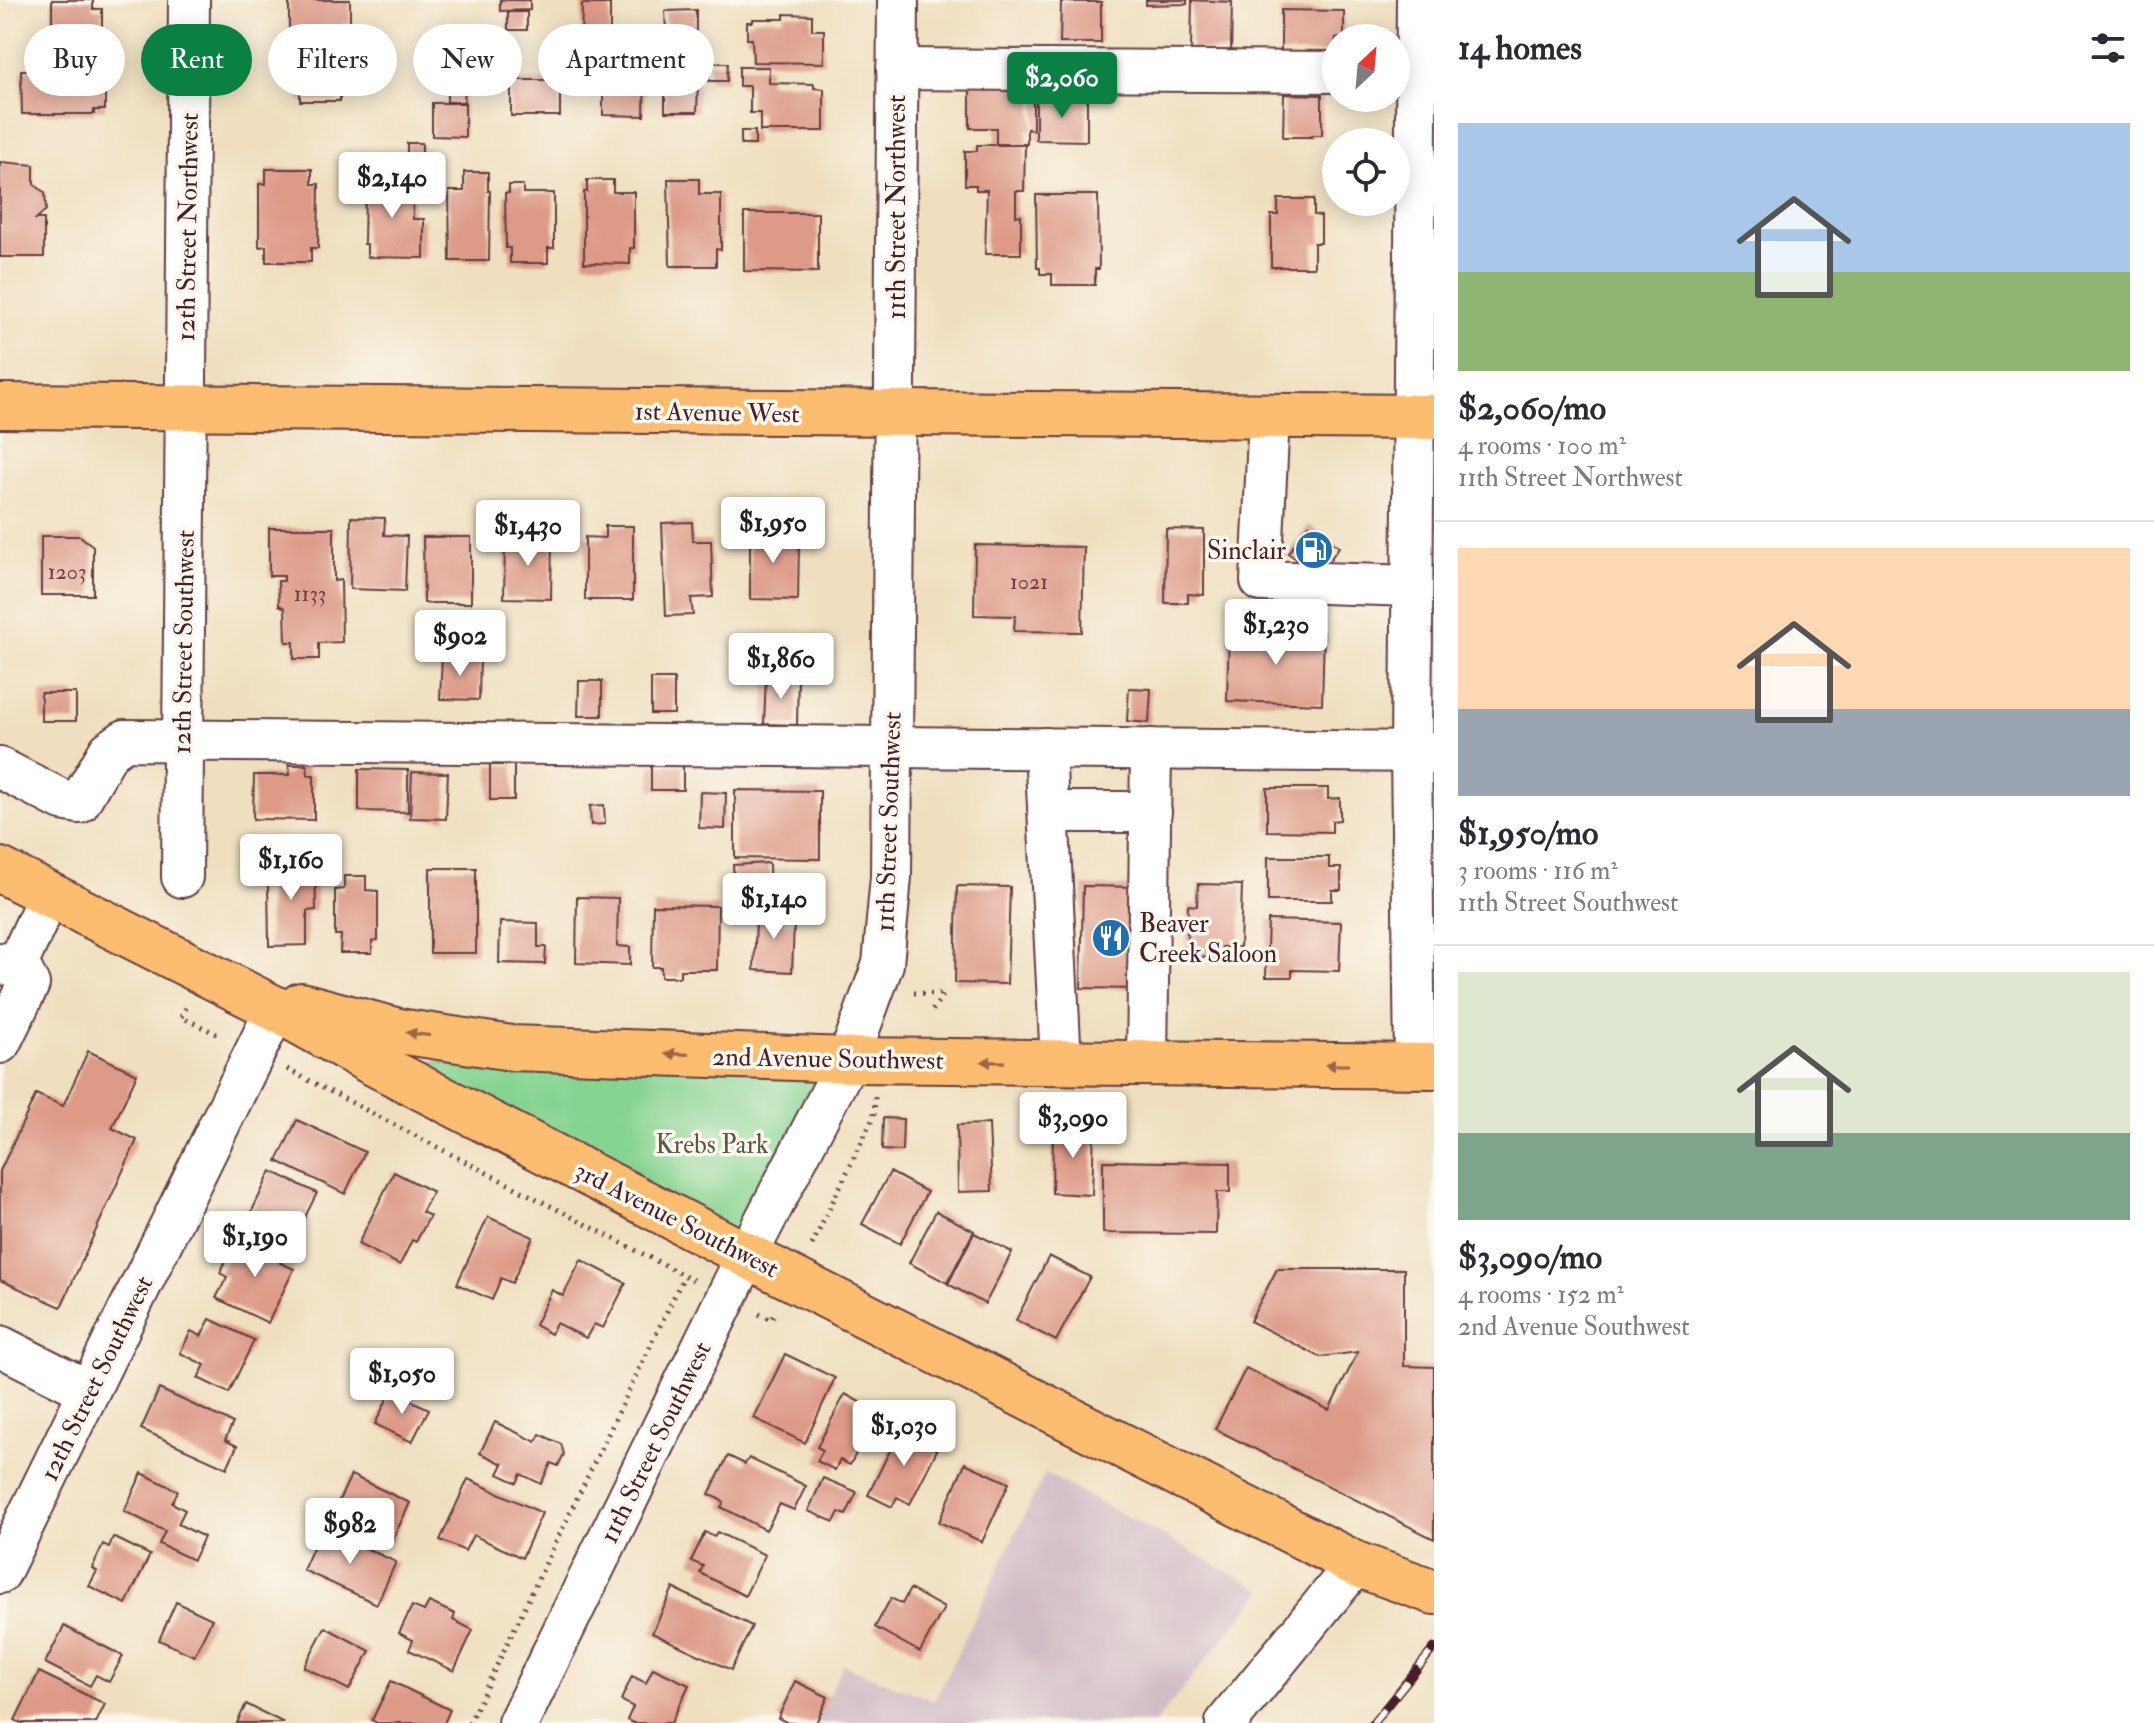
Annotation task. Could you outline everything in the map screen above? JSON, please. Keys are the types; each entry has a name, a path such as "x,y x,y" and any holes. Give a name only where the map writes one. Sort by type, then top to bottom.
{"main road":[{"name":"1st Avenue West","path":"0,406 1424,417"},
{"name":"3rd Avenue Southwest","path":"0,870 49,895 209,992 276,1009 387,1070 1356,1564 1434,1592"},
{"name":"2nd Avenue Southwest","path":"209,992 399,1031 512,1048 862,1075 1061,1062 1424,1066"},
{"name":"3rd Avenue Southwest","path":"1356,1564 1434,1621"}],"street":[{"name":"12th Street Northwest","path":"186,407 189,0"},
{"name":"11th Street Northwest","path":"895,413 898,0"},
{"path":"1417,0 1415,73 1424,417 1420,573 1424,1066"},
{"path":"897,69 1322,72"},
{"name":"12th Street Southwest","path":"182,877 186,407"},
{"name":"11th Street Southwest","path":"518,1723 747,1255 862,1075 883,964 891,877 895,413"},
{"path":"1269,416 1261,581 1420,573"},
{"path":"0,768 62,800 79,803 109,751 125,740 1423,752"},
{"path":"1045,748 1061,1062"},
{"path":"1147,1063 1151,749"},
{"path":"1049,812 1151,812"},
{"path":"0,1043 29,984 21,969 8,965 49,895"},
{"name":"12th Street Southwest","path":"0,1573 276,1009"},
{"path":"0,1346 89,1391"},
{"path":"1226,1723 1356,1564"}],"path":[{"path":"209,992 181,1017 255,1052 726,1297"},
{"path":"914,993 944,994 929,1015"},
{"path":"811,1247 874,1116 862,1075"},
{"path":"469,1723 684,1276"}],"shaded area":[{"path":"1045,1473 1263,1590 1155,1723 816,1723 843,1665 934,1701"}],"green space":[{"name":"Krebs Park","path":"848,1060 747,1255 373,1063"}],"building":[{"path":"52,0 93,0 93,9 102,9 102,24 52,24"},
{"path":"289,0 350,0 350,24 289,24"},
{"path":"500,0 530,0 530,10 500,11"},
{"path":"1146,0 1187,0 1187,4 1146,5"},
{"path":"1192,0 1232,2 1231,51 1191,50"},
{"path":"1061,2 1101,2 1101,43 1060,43"},
{"path":"582,4 610,4 610,24 581,24"},
{"path":"696,10 696,24 666,24 665,11"},
{"path":"1281,10 1344,11 1344,24 1322,24 1322,53 1281,53"},
{"path":"508,12 527,12 527,30 522,30 522,24 508,24"},
{"path":"784,14 812,15 812,30 824,30 824,63 753,62 752,39 747,39 747,22 753,22 753,19 784,19"},
{"path":"714,63 728,63 727,81 714,81"},
{"path":"739,67 769,67 769,83 814,84 814,88 824,89 824,131 760,131 760,113 750,113 750,86 739,86"},
{"path":"21,70 24,70 24,96 105,96 105,110 94,110 94,114 22,114"},
{"path":"522,80 538,80 538,96 560,96 560,116 511,116 511,96 522,96"},
{"path":"970,83 1033,84 1033,130 1027,129 1027,144 996,144 996,128 970,128"},
{"path":"1284,94 1322,95 1322,135 1283,137"},
{"path":"300,96 340,96 340,101 300,101"},
{"path":"447,96 464,96 464,102 447,102"},
{"path":"603,96 644,96 644,116 603,115"},
{"path":"665,96 698,96 697,112 665,112"},
{"path":"1036,98 1087,99 1087,141 1036,140"},
{"path":"432,103 465,103 465,137 432,136"},
{"path":"741,131 755,131 755,145 741,145"},
{"path":"407,143 422,143 422,160 407,160"},
{"path":"977,145 1025,145 1024,191 1016,191 1016,216 1021,215 1021,254 985,254 987,190 976,190 976,185 965,185 965,151 977,151"},
{"path":"0,162 34,165 34,184 45,193 46,210 36,219 44,219 44,257 0,257"},
{"path":"266,169 312,169 312,184 319,184 318,248 311,248 311,262 266,262 266,246 259,247 259,184 266,184"},
{"path":"464,172 488,172 489,261 450,261 449,191 464,191"},
{"path":"373,176 412,176 413,219 424,219 424,258 367,257 367,244 364,244 365,190 373,190"},
{"path":"668,179 699,179 699,194 721,194 721,250 716,249 716,266 670,266"},
{"path":"587,180 613,180 613,192 634,192 634,248 630,248 630,264 584,263 584,192 587,192"},
{"path":"509,185 523,185 523,193 554,193 554,248 548,248 548,263 510,263 510,248 506,248 505,193 509,193"},
{"path":"1036,195 1098,195 1099,269 1095,269 1095,285 1052,285 1052,274 1040,274 1040,268 1037,268"},
{"path":"1278,199 1314,199 1314,215 1321,216 1321,243 1314,243 1314,267 1271,267 1271,215 1278,215"},
{"path":"744,213 818,213 818,272 744,271"},
{"path":"351,517 385,518 384,535 407,536 405,591 350,589"},
{"path":"692,522 693,541 711,541 713,597 691,598 693,615 666,616 662,523"},
{"path":"750,525 781,525 781,541 799,542 798,600 750,599"},
{"name":"Sinclair","path":"1309,525 1339,547 1319,575 1288,553"},
{"path":"605,526 633,526 633,600 585,600 585,537 605,538"},
{"path":"269,528 334,528 334,581 341,580 342,642 319,643 319,659 294,659 294,642 286,642 285,608 279,605 278,581 284,581 284,576 269,576"},
{"path":"1166,529 1204,530 1204,595 1188,594 1188,603 1165,603"},
{"path":"41,536 80,536 93,546 93,595 41,595"},
{"path":"423,537 471,537 471,603 424,603"},
{"path":"505,537 552,538 551,599 504,598"},
{"path":"975,545 1084,547 1082,632 1014,631 1015,616 974,615"},
{"path":"1229,631 1324,633 1322,704 1227,701"},
{"path":"442,655 480,656 479,700 440,699"},
{"path":"766,677 798,678 797,725 764,724"},
{"path":"651,679 674,679 674,714 651,714"},
{"path":"579,681 602,681 602,716 578,716"},
{"path":"1129,688 1151,689 1149,723 1127,721"},
{"path":"41,693 76,693 76,721 41,721"},
{"path":"289,765 307,765 308,775 314,775 314,820 253,819 254,775 290,775"},
{"path":"490,765 514,765 514,800 490,800"},
{"path":"651,765 683,765 683,790 651,790"},
{"path":"359,769 408,770 408,812 359,811"},
{"path":"412,772 448,773 446,819 410,818"},
{"path":"1267,788 1328,788 1328,799 1340,798 1340,820 1332,821 1332,832 1267,831"},
{"path":"735,790 820,791 820,859 735,858"},
{"path":"700,792 726,793 725,829 699,828"},
{"path":"604,805 605,824 591,825 590,806"},
{"path":"1268,857 1329,857 1329,868 1341,868 1341,890 1332,890 1332,901 1268,901"},
{"path":"275,860 315,860 316,910 307,911 307,945 269,946 268,883 275,883"},
{"path":"769,863 770,897 735,898 733,865"},
{"path":"430,868 476,868 476,953 430,953"},
{"path":"344,876 366,876 366,890 378,891 378,940 372,941 372,953 340,953 341,935 335,935 335,890 344,889"},
{"path":"1198,884 1242,885 1240,947 1222,947 1221,958 1186,956 1188,905 1197,906"},
{"path":"957,886 1010,887 1007,984 955,983"},
{"name":"Beaver Creek Saloon","path":"1083,886 1140,887 1138,989 1081,988"},
{"path":"577,897 618,898 617,946 630,947 630,965 576,963"},
{"path":"764,904 784,905 783,924 794,924 792,972 754,970 756,921 763,921"},
{"path":"653,905 718,906 717,970 680,970 680,977 661,977 661,967 652,967"},
{"path":"1268,920 1341,922 1339,971 1292,970 1292,977 1266,977"},
{"path":"500,922 538,923 538,947 546,947 545,964 499,963"},
{"path":"88,1051 137,1074 112,1128 137,1140 61,1307 0,1280 0,1171 36,1094 63,1106"},
{"path":"883,1118 903,1119 902,1151 882,1150"},
{"path":"297,1120 365,1152 345,1194 277,1161"},
{"path":"989,1124 992,1191 958,1192 957,1125"},
{"path":"1053,1126 1094,1127 1092,1195 1052,1193"},
{"path":"1103,1161 1230,1163 1230,1192 1217,1192 1216,1234 1103,1233"},
{"path":"271,1171 317,1193 296,1235 251,1213"},
{"path":"394,1172 433,1192 422,1212 430,1216 416,1242 412,1240 400,1265 358,1244"},
{"path":"890,1172 927,1192 900,1244 862,1224"},
{"path":"936,1211 974,1231 947,1283 909,1263"},
{"path":"488,1217 533,1237 512,1283 501,1278 492,1300 457,1284"},
{"path":"974,1233 1012,1252 985,1304 948,1284"},
{"path":"255,1236 286,1251 280,1263 294,1269 268,1323 216,1298 227,1277 220,1273 234,1243 249,1249"},
{"path":"1049,1256 1090,1277 1056,1341 1016,1320"},
{"path":"581,1260 626,1283 603,1328 594,1324 586,1338 556,1323 551,1334 535,1325 552,1290 563,1296"},
{"path":"1277,1269 1404,1269 1404,1366 1434,1367 1434,1539 1215,1429 1246,1368 1329,1410 1358,1352 1320,1357 1250,1321"},
{"path":"210,1319 254,1340 229,1393 198,1378 205,1365 180,1353 191,1331 201,1336"},
{"path":"785,1354 835,1378 805,1443 754,1418"},
{"path":"159,1389 233,1423 225,1440 237,1446 227,1468 141,1429"},
{"path":"391,1391 429,1409 412,1442 375,1424"},
{"path":"845,1394 878,1412 850,1465 840,1460 835,1470 817,1461 823,1450 817,1447"},
{"path":"495,1422 536,1442 540,1434 561,1444 564,1454 558,1466 551,1463 541,1484 521,1474 517,1483 498,1474 503,1464 480,1453"},
{"path":"913,1428 931,1437 927,1445 937,1450 910,1504 897,1497 892,1507 868,1495 900,1430 909,1435"},
{"path":"728,1456 745,1464 749,1458 806,1486 794,1510 780,1504 766,1530 721,1507 724,1502 709,1494"},
{"path":"965,1463 1009,1483 982,1542 939,1522"},
{"path":"142,1473 178,1491 172,1503 185,1510 178,1524 204,1537 193,1560 159,1544 165,1531 124,1511"},
{"path":"351,1475 410,1503 391,1543 332,1515"},
{"path":"823,1478 857,1492 846,1515 839,1512 834,1522 808,1511"},
{"path":"468,1479 542,1513 522,1558 473,1535 465,1551 440,1540"},
{"path":"322,1528 396,1562 377,1604 303,1570"},
{"path":"705,1532 714,1537 717,1532 765,1555 745,1596 700,1573 703,1566 691,1561"},
{"path":"113,1537 150,1555 126,1604 89,1586 97,1571 92,1568 103,1544 109,1547"},
{"path":"673,1588 752,1626 731,1670 652,1633"},
{"path":"910,1589 944,1608 920,1652 875,1627 891,1598 902,1604"},
{"path":"176,1602 212,1619 194,1656 159,1640"},
{"path":"429,1602 455,1614 453,1620 473,1630 454,1671 409,1650 413,1640 399,1633 412,1606 424,1611"},
{"path":"64,1626 123,1656 109,1682 96,1675 90,1686 45,1663"},
{"path":"325,1627 370,1651 349,1690 304,1667"},
{"path":"653,1668 689,1685 671,1723 633,1723 627,1720 633,1707 621,1700 632,1676 646,1683"},
{"path":"39,1672 105,1704 96,1723 21,1723 15,1720"},
{"path":"391,1681 450,1710 444,1723 377,1723 372,1720"},
{"path":"795,1681 828,1697 816,1723 788,1723 778,1718"},
{"path":"246,1704 284,1723 237,1723"}],"railway":[{"path":"1373,1723 1434,1648"}],"place":[{"name":"Sinclair","path":"1314,550"},
{"name":"Beaver Creek Saloon","path":"1111,938"}]}
